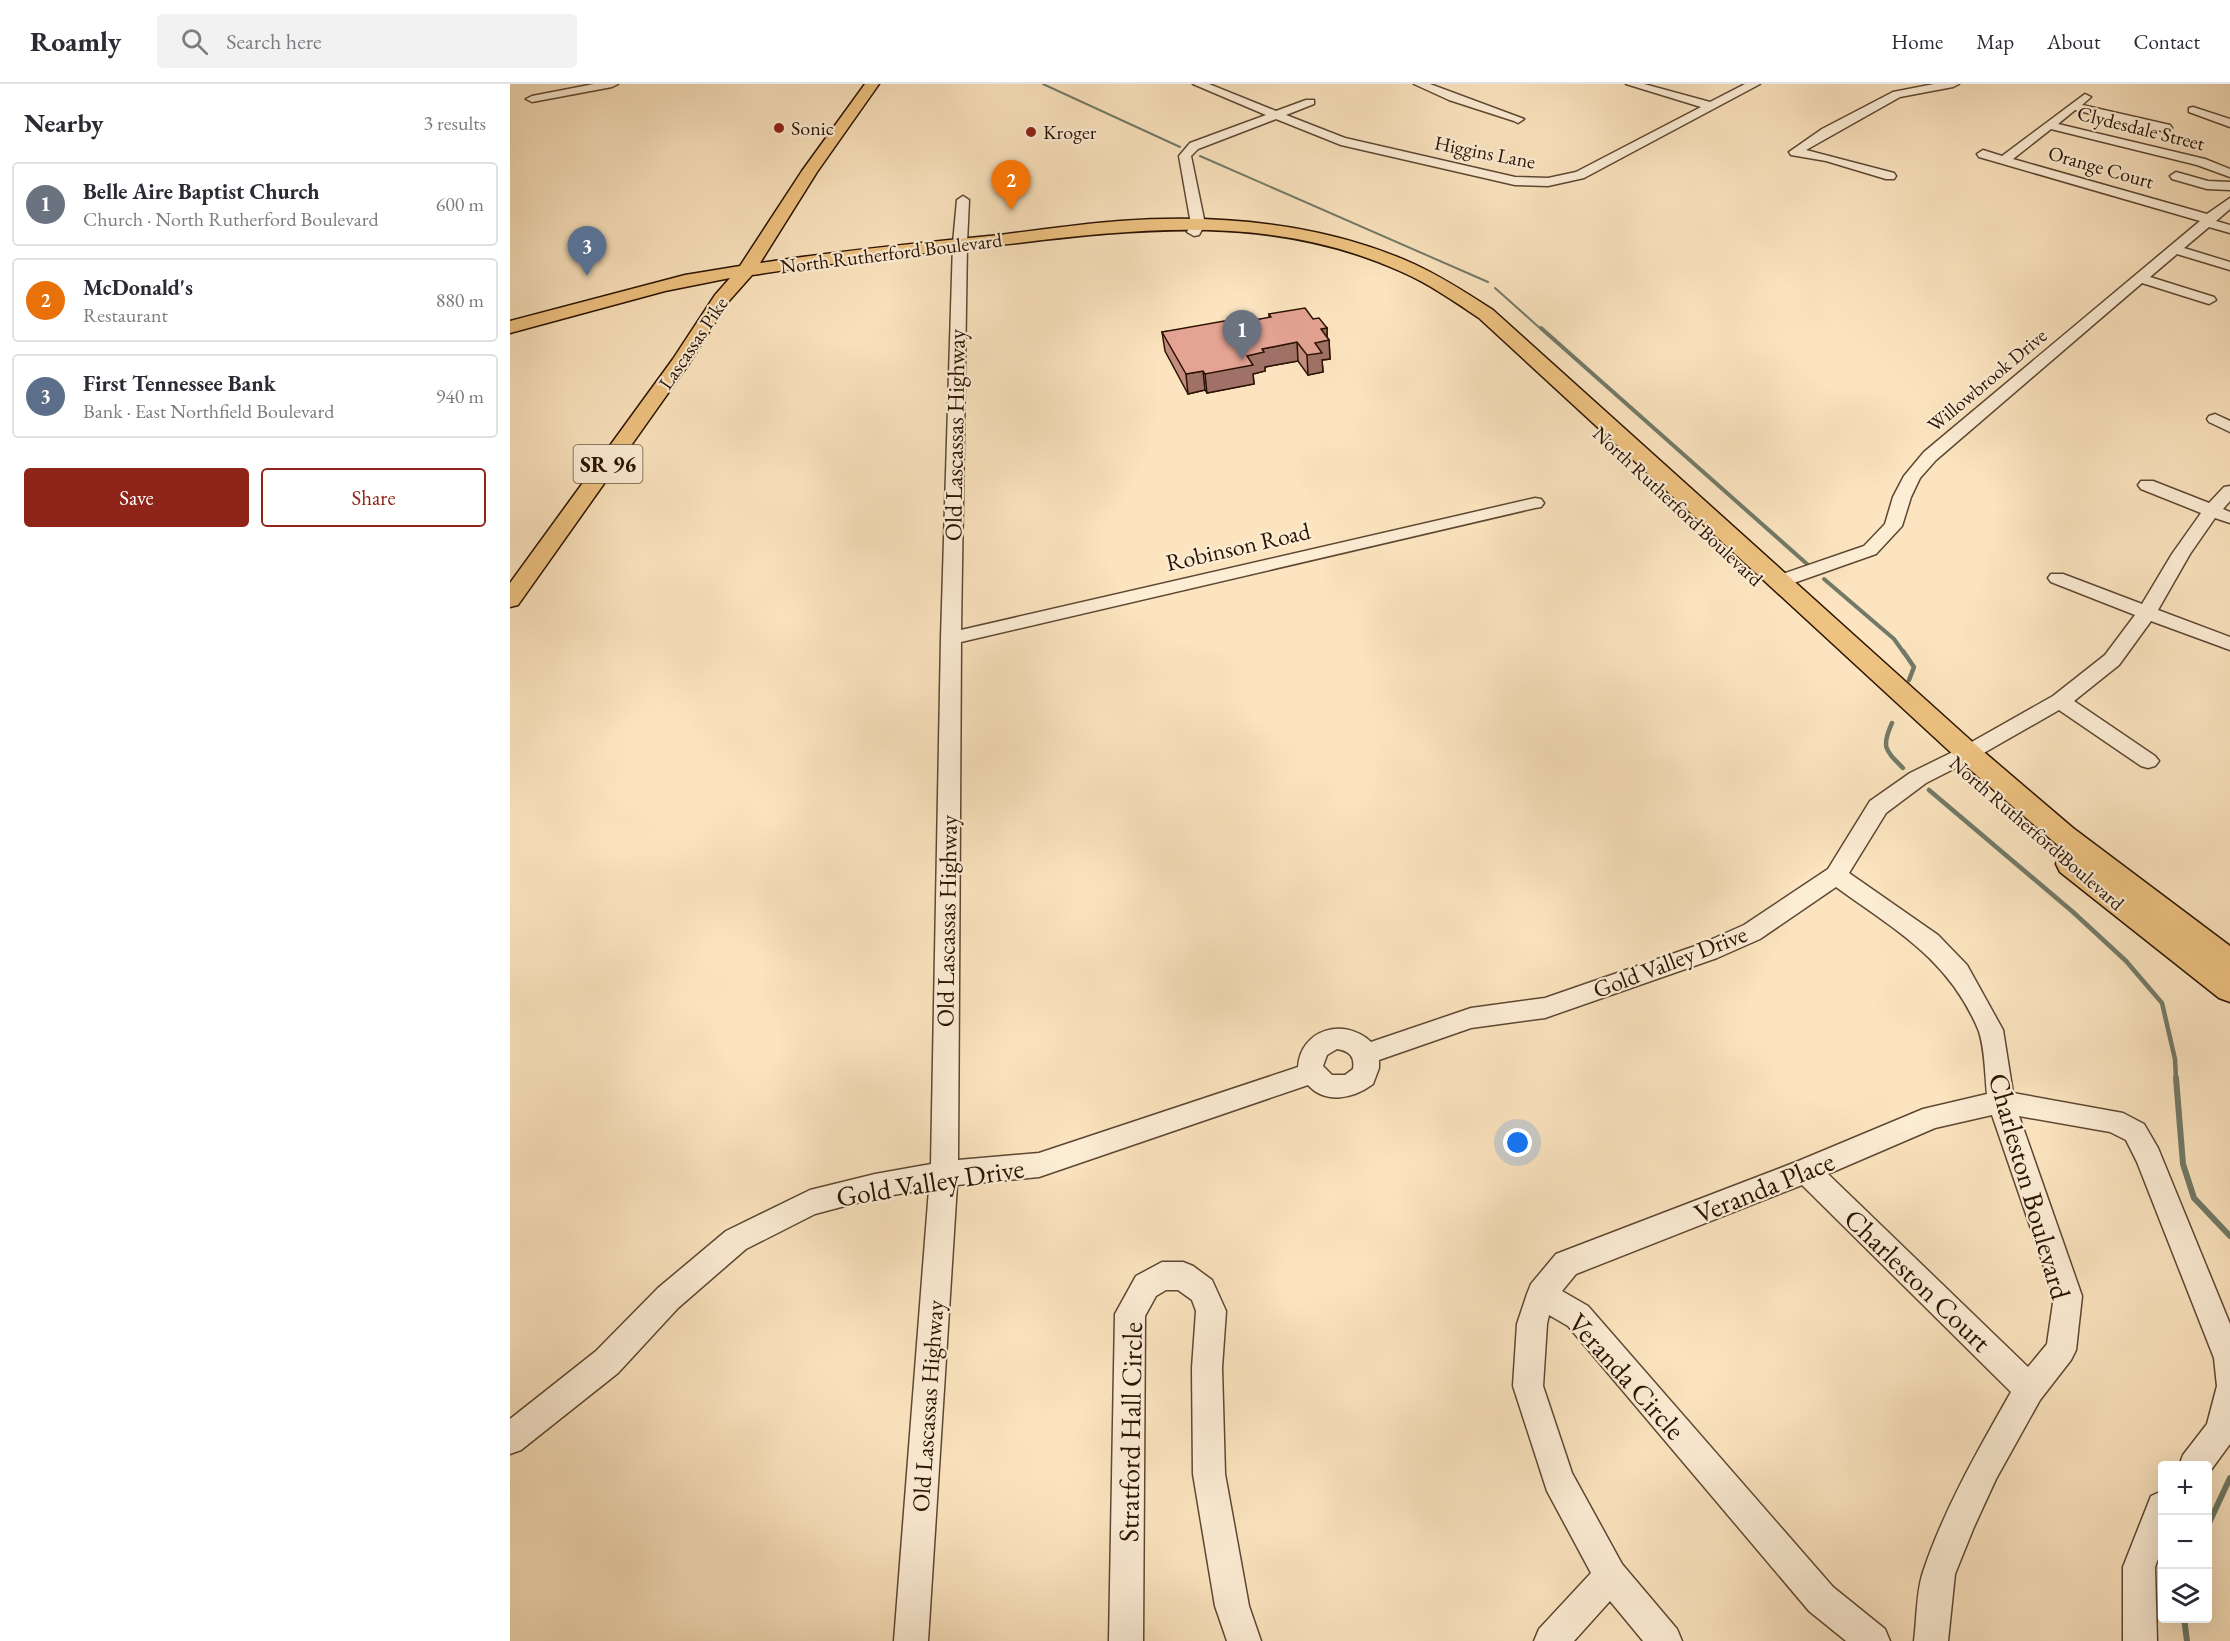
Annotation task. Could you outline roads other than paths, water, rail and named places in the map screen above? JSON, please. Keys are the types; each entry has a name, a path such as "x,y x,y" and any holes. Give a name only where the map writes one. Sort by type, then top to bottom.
{"main road":[{"name":"Lascassas Pike","path":"510,600 681,361 721,299 746,271 810,171 872,84"},
{"name":"North Rutherford Boulevard","path":"746,271 879,251 1036,236 1054,231 1138,225 1273,231 1357,249 1407,267 1461,296 1525,348 1781,581 2042,841 2107,895 2230,989"},
{"name":"North Rutherford Boulevard","path":"1196,228 1281,239 1351,255 1420,283 1449,300 1480,323 1960,757 2230,963"},
{"path":"759,250 773,260 792,263"},
{"path":"510,334 746,271"},
{"path":"510,327 713,274 746,271"},
{"path":"678,290 700,289 721,299"}],"street":[{"path":"532,99 612,84"},
{"name":"Higgins Lane","path":"1199,84 1341,141 1515,181 1536,183 1562,181 1580,175 1754,84"},
{"path":"1420,84 1518,119"},
{"path":"1632,84 1711,106"},
{"path":"1890,176 1828,158 1795,152 1826,132 1897,94 1948,85 1962,97"},
{"path":"2004,160 2085,97"},
{"path":"1196,228 1185,156 1194,146 1310,102"},
{"path":"2073,106 2166,128 2144,148"},
{"path":"2193,110 2230,123"},
{"name":"Clydesdale Street","path":"2049,125 2228,170"},
{"name":"Orange Court","path":"1983,154 2207,220 2230,229"},
{"path":"2199,154 2228,170"},
{"path":"2176,176 2207,185 2230,186"},
{"name":"Old Lascassas Highway","path":"911,1641 944,1174 951,638 960,243 963,200"},
{"name":"Willowbrook Drive","path":"1781,581 1870,550 1893,525 1912,476 1930,456 2230,202"},
{"path":"2174,249 2198,266 2230,266"},
{"path":"2173,288 2198,266"},
{"path":"2140,278 2210,300"},
{"path":"2215,419 2230,428"},
{"path":"2147,484 2221,514"},
{"name":"Gold Valley Drive","path":"1365,1054 1471,1018 1545,1008 1709,951 1752,932 1836,875 1878,807 1918,778 2060,701 2112,660 2147,612 2181,554 2221,514 2230,491"},
{"name":"Robinson Road","path":"951,638 1535,503"},
{"path":"2057,578 2230,644"},
{"path":"2060,701 2148,761"},
{"name":"Charleston Boulevard","path":"1836,875 1930,942 1958,972 1991,1030 2001,1102 2068,1296 2061,1350 2029,1389 1985,1468 1939,1574 1931,1641"},
{"path":"1347,1039 1356,1042 1365,1054 1367,1068 1364,1076 1348,1087 1328,1086 1312,1073 1311,1058 1315,1049 1329,1040 1347,1039"},
{"name":"Gold Valley Drive","path":"510,1439 607,1362 668,1298 736,1240 810,1203 875,1186 944,1174 1039,1165 1312,1073"},
{"path":"2001,1102 2114,1121 2135,1132 2149,1157 2229,1358 2230,1382"},
{"name":"Veranda Place","path":"1541,1294 1566,1264 1806,1171 1932,1117 2001,1102"},
{"name":"Charleston Court","path":"1806,1171 2029,1389"},
{"name":"Stratford Hall Circle","path":"1126,1641 1130,1314 1146,1286 1162,1276 1183,1276 1202,1290 1211,1311 1207,1368 1209,1474 1232,1606 1244,1641"},
{"name":"Veranda Circle","path":"1665,1641 1610,1576 1558,1480 1528,1386 1532,1324 1541,1294 1578,1316 1821,1599 1873,1641"},
{"path":"2198,1461 2221,1431 2230,1390"},
{"path":"2140,1641 2139,1567 2160,1515"},
{"path":"1551,1641 1610,1576"}],"waterway":[{"path":"1043,84 1180,147"},
{"path":"1200,156 1488,282"},
{"path":"1495,288 1542,330"},
{"path":"1541,328 1807,564"},
{"path":"1824,579 1894,639 1904,653"},
{"path":"1903,651 1914,667 1909,680"},
{"path":"1892,723 1887,738 1887,748 1903,768"},
{"path":"1929,790 2073,912 2126,961 2162,1003 2175,1059 2176,1079"},
{"path":"2176,1078 2183,1164 2194,1198 2230,1236"},
{"path":"2212,1516 2230,1478"},
{"path":"2185,1623 2187,1641"}],"place":[{"name":"Sonic","path":"779,128"},
{"name":"Kroger","path":"1031,132"},
{"name":"McDonald's","path":"1011,210"},
{"name":"First Tennessee Bank","path":"587,276"},
{"name":"Belle Aire Baptist Church","path":"1242,360"}]}
